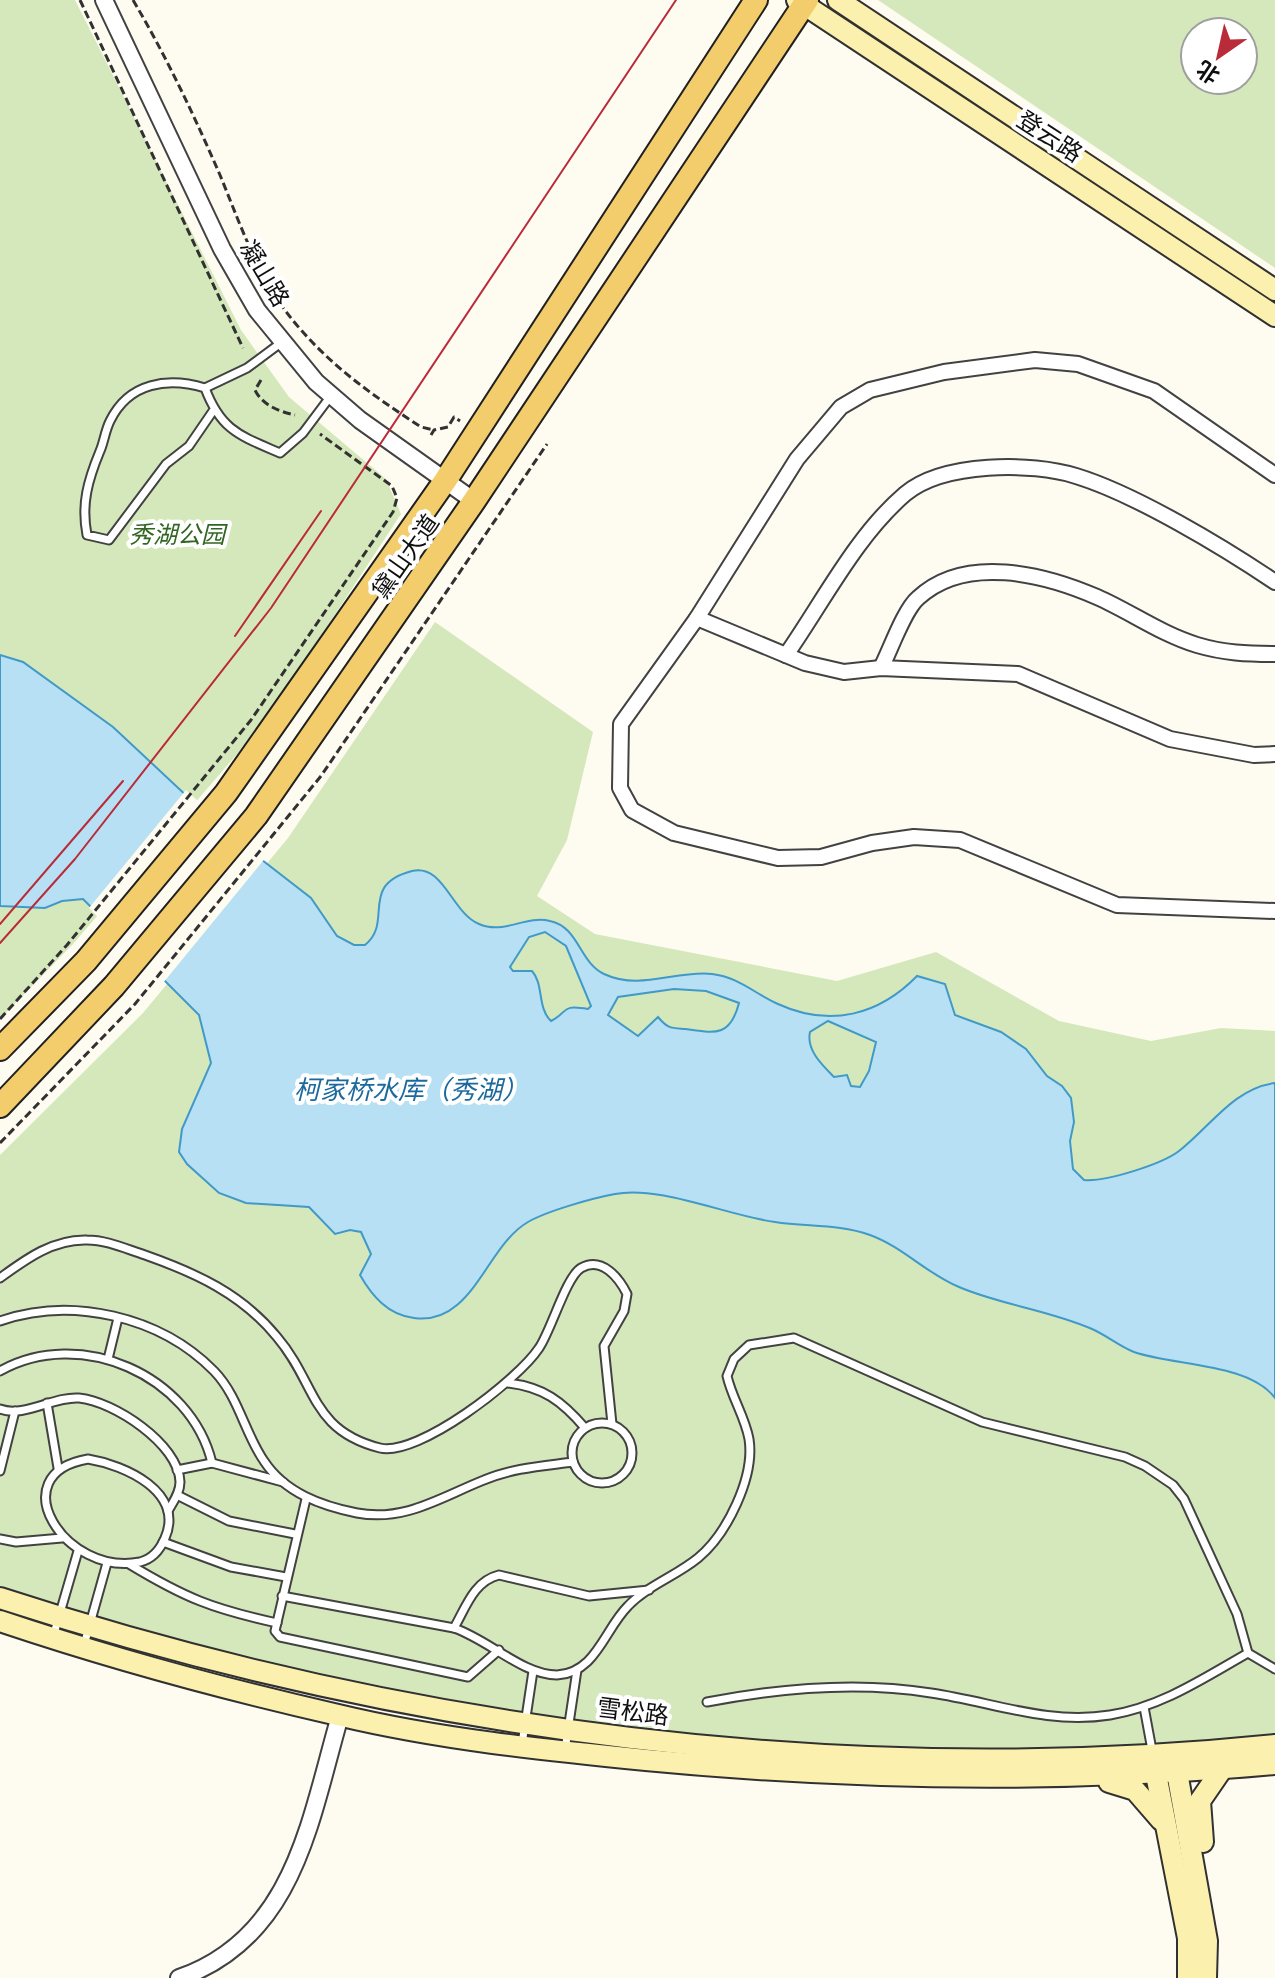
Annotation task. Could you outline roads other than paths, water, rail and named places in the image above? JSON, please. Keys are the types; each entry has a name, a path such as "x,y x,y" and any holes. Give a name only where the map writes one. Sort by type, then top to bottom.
{"main road":[{"name":"黛山大道","path":"0,1049 86,961 226,793 445,481 756,0"},
{"name":"登云路","path":"838,0 1275,290"},
{"name":"黛山大道","path":"0,1106 114,986 256,816 474,501 803,2"},
{"name":"登云路","path":"803,2 1275,316"},
{"name":"雪松路","path":"0,1598 90,1626 344,1692 568,1729 759,1752 1031,1759 1222,1769 1275,1764"},
{"name":"雪松路","path":"0,1621 83,1648 340,1716 565,1752 758,1770 1065,1777 1165,1765 1275,1745"},
{"path":"1165,1765 1167,1832 1188,1938 1188,1978"},
{"path":"1165,1765 1207,1941"},
{"path":"1206,1978 1212,1899 1198,1815 1200,1801 1222,1769"},
{"path":"1065,1777 1119,1784 1135,1790 1156,1810 1167,1832"}],"street":[{"name":"凝山路","path":"104,0 236,275 282,342 331,395 474,501"},
{"path":"1275,475 1154,391 1078,364 1035,360 944,372 870,390 841,407 797,459 697,618 621,724 620,788 632,810 674,833 778,858 821,857 872,843 914,837 960,840 1117,905 1275,911"},
{"path":"786,655 876,524 908,491 955,471 1006,467 1075,475 1126,496 1275,582"},
{"path":"881,668 916,599 951,576 998,572 1052,580 1099,598 1147,625 1194,644 1231,654 1275,654"},
{"path":"697,618 786,655 844,672 881,668 1018,674 1170,739 1254,755 1275,754"},
{"path":"179,1978 208,1968 244,1943 274,1905 295,1868 340,1716"}],"lane":[{"path":"213,411 189,446 166,464 109,540 87,535 82,513 89,478 110,421 127,397 148,385 182,381 205,388 247,368 282,342"},
{"path":"205,388 213,411 231,431 280,453 303,433 331,395"},
{"path":"0,1278 37,1251 85,1239 110,1243 200,1275 252,1312 278,1338 329,1423 349,1438 384,1449 412,1446 508,1383 541,1347 571,1280 580,1268 595,1265 611,1270 627,1294 624,1311 604,1346 612,1424"},
{"path":"0,1321 34,1310 76,1308 118,1318 179,1344 214,1371 238,1404 264,1461 284,1483 306,1499 359,1513 390,1515 424,1507 513,1470 573,1462"},
{"path":"108,1359 118,1318"},
{"path":"282,1596 454,1628 533,1671 558,1675 577,1670 593,1657 612,1624 630,1603 699,1557 724,1526 749,1467 749,1441 727,1376 734,1359 749,1345 794,1338 958,1413 1019,1433 1125,1457 1160,1474 1184,1499 1237,1614 1248,1653 1275,1669"},
{"path":"0,1371 40,1357 76,1355 108,1359 146,1376 174,1396 197,1420 212,1463"},
{"path":"508,1383 529,1385 558,1399 585,1428"},
{"path":"0,1409 15,1411 63,1398 83,1399 121,1412 164,1448 177,1470 180,1481 177,1495 168,1511"},
{"path":"47,1403 58,1468"},
{"path":"0,1471 15,1411"},
{"path":"603,1422 612,1424 628,1437 632,1457 622,1475 603,1483 592,1481 573,1462 573,1443 585,1428 603,1422"},
{"path":"88,1459 108,1462 150,1486 168,1511 170,1517 160,1550 147,1561 129,1564 107,1563 78,1551 51,1526 44,1511 48,1480 58,1468 88,1459"},
{"path":"177,1470 212,1463 284,1483"},
{"path":"177,1495 229,1521 295,1534"},
{"path":"306,1499 295,1534 275,1631 280,1637 468,1677 499,1650"},
{"path":"0,1539 16,1542 62,1538"},
{"path":"163,1542 231,1567 286,1577"},
{"path":"53,1638 78,1551"},
{"path":"83,1648 107,1563"},
{"path":"129,1564 194,1601 277,1623"},
{"path":"454,1628 477,1586 486,1578 499,1575 589,1596 651,1589"},
{"path":"707,1702 761,1692 871,1688 930,1693 1035,1716 1073,1719 1144,1707 1164,1700 1248,1653"},
{"path":"565,1752 577,1670"},
{"path":"522,1746 533,1671"},
{"path":"1144,1707 1165,1765"}],"water":[{"name":"柯家桥水库（秀湖）","path":"0,655 23,662 113,727 221,828 311,898 337,936 354,945 365,945 373,936 386,885 396,877 423,871 440,881 462,910 479,924 497,927 532,920 550,921 567,930 596,969 618,979 631,981 712,974 730,979 797,1011 835,1016 853,1014 887,1000 917,976 945,984 955,1015 1001,1032 1026,1049 1047,1076 1062,1086 1071,1098 1073,1169 1084,1180 1119,1175 1171,1156 1235,1100 1260,1086 1275,1083 1275,1398 1248,1378 1134,1352 1076,1322 959,1287 870,1235 847,1229 757,1219 673,1197 633,1192 570,1205 528,1222 513,1233 465,1297 451,1310 434,1317 414,1318 396,1313 376,1297 360,1275 371,1254 361,1232 350,1230 335,1234 309,1207 246,1203 219,1193 187,1164 179,1152 182,1129 211,1063 199,1015 83,899 62,901 45,908 0,906","holes":["545,932 566,946 591,1006 588,1009 569,1008 551,1021 544,1010 536,976 532,971 513,971 510,967 529,937","674,989 706,991 739,1003 731,1022 720,1031 673,1028 658,1017 638,1036 608,1015 618,997","828,1021 876,1042 869,1071 860,1087 851,1086 847,1075 834,1077 816,1057 810,1045 810,1032"]}],"tram line":[{"path":"0,943 75,859 271,608 676,0"},
{"path":"235,636 321,511"},
{"path":"0,924 123,781"}],"park label":[{"name":"秀湖公园","path":"177,534"}]}
